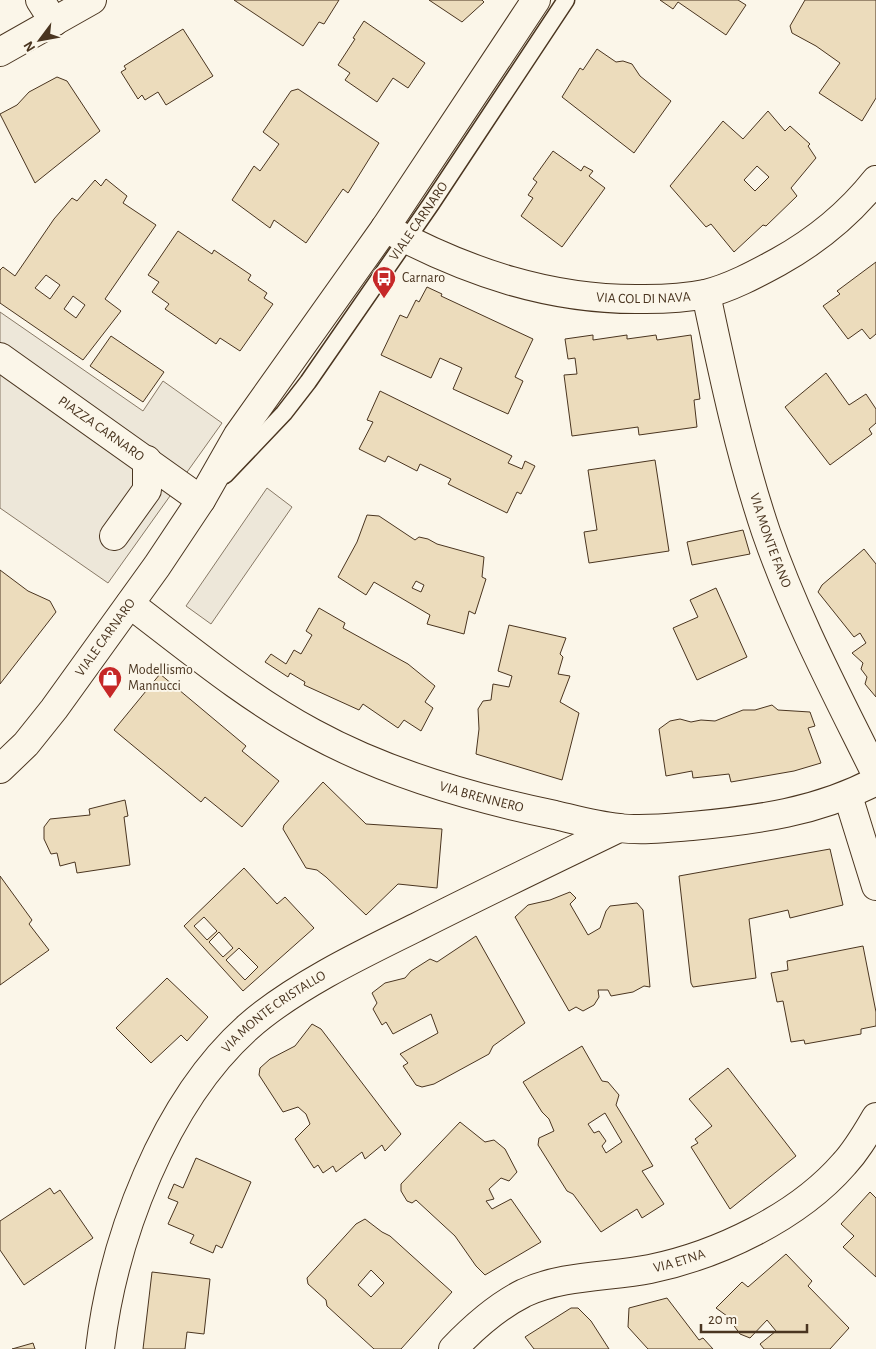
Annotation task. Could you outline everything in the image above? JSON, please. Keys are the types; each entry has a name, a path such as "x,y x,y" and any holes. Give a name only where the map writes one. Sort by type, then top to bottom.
{"street":[{"path":"0,52 47,11 92,0"},
{"name":"VIALE CARNARO","path":"0,769 26,744 54,709 130,604 201,500 238,436 395,234 536,0"},
{"name":"VIA COL DI NAVA","path":"395,234 467,266 517,283 570,296 666,299 706,294 750,277 795,253 841,218 862,198 876,180"},
{"name":"VIA MONTE FANO","path":"706,294 731,410 767,534 798,611 876,774"},
{"name":"PIAZZA CARNARO","path":"0,357 201,500"},
{"path":"114,536 147,490 147,460"},
{"name":"VIA BRENNERO","path":"130,604 269,707 314,734 387,767 461,793 508,806 618,828 726,823 801,810 848,796 876,781"},
{"path":"848,796 876,886"},
{"name":"VIA MONTE CRISTALLO","path":"100,1349 106,1305 114,1272 148,1177 178,1116 224,1051 268,1012 370,950 618,828"},
{"name":"VIA ETNA","path":"453,1349 497,1309 526,1292 573,1280 650,1269 687,1260 722,1247 756,1230 798,1204 833,1176 855,1151 876,1117"}],"lane":[{"name":"VIALE CARNARO","path":"395,234 431,204 566,0"}],"shaded area":[{"path":"0,312 143,411 163,381 222,423 108,583 0,508"},
{"path":"267,488 292,507 211,624 186,606"}],"building":[{"path":"234,0 339,0 324,24 319,22 303,46"},
{"path":"429,0 482,0 484,2 462,22"},
{"path":"660,0 738,0 746,5 726,35 678,2 673,9"},
{"path":"805,0 876,0 876,98 862,121 819,93 840,63 816,46 792,33 790,26"},
{"path":"364,21 425,63 408,88 393,78 377,102 345,80 350,73 338,65"},
{"path":"183,29 213,76 166,105 158,92 145,100 142,95 138,99 121,72 126,69 124,66"},
{"path":"597,49 616,62 623,61 632,64 640,76 671,101 634,153 562,97 580,68 583,70"},
{"path":"57,77 67,81 100,131 35,183 0,114 17,105 29,92"},
{"path":"298,89 379,143 348,193 343,189 306,243 274,220 270,228 232,200 254,166 260,171 279,144 263,132 291,91"},
{"path":"768,111 785,131 790,126 810,144 808,146 816,158 791,188 797,196 766,226 763,225 734,252 711,224 706,227 670,186 723,121 743,139","holes":["757,166 769,177 755,191 744,180"]},
{"path":"553,151 581,171 584,166 593,171 589,176 605,188 562,247 521,216 533,198 528,195 537,182 533,179"},
{"path":"106,179 127,196 123,203 156,225 105,299 121,311 83,360 0,303 0,270 3,267 15,276 54,219 72,198 77,201 95,180 101,186","holes":["46,275 60,285 50,299 35,288","73,296 85,305 76,318 64,309"]},
{"path":"178,231 212,254 214,250 251,275 248,280 267,293 264,298 273,304 240,351 220,338 216,344 165,309 169,304 152,292 159,282 148,275"},
{"path":"876,262 876,334 870,339 862,329 848,339 823,306 840,294 837,291"},
{"path":"427,287 442,294 441,296 533,339 515,377 523,381 508,414 453,389 462,368 440,358 431,378 381,355 400,315 407,318 416,300 419,302"},
{"path":"593,335 593,340 627,335 627,339 656,335 657,340 691,335 700,399 694,400 697,427 639,435 638,427 572,436 564,375 577,374 575,358 568,359 565,339"},
{"path":"111,336 164,372 143,402 90,366"},
{"path":"826,373 849,405 866,394 876,409 876,423 869,429 872,434 830,465 785,407"},
{"path":"380,391 512,456 508,463 522,469 525,461 535,466 521,494 517,492 507,513 448,484 451,479 420,464 417,471 388,456 385,462 359,449 373,422 367,420"},
{"path":"655,460 669,551 589,563 584,532 597,530 588,470"},
{"path":"367,515 379,516 415,540 419,537 428,539 437,544 484,557 482,577 486,579 475,614 469,611 464,634 427,624 430,615 374,582 366,595 338,577 357,542","holes":["416,581 424,585 421,592 412,588"]},
{"path":"743,530 750,554 692,565 687,542"},
{"path":"864,549 876,564 876,697 865,684 867,677 861,669 863,663 852,653 866,643 860,633 854,637 818,592 822,585"},
{"path":"0,570 28,591 50,601 56,612 0,684"},
{"path":"716,588 747,657 697,680 673,628 698,617 690,600"},
{"path":"319,608 345,623 343,628 408,664 435,686 425,702 433,708 421,731 404,720 398,728 363,704 359,710 304,685 305,682 290,673 288,677 265,662 271,654 286,664 294,650 301,654 312,635 306,631"},
{"path":"509,625 566,638 560,654 563,657 558,674 570,676 560,702 579,713 562,780 476,754 479,729 478,709 483,701 491,700 493,684 509,687 512,676 498,671"},
{"path":"160,674 246,746 242,751 279,781 242,827 205,797 201,802 114,730"},
{"path":"772,705 778,710 810,712 815,726 808,728 821,763 794,771 731,782 729,774 693,778 692,771 666,776 659,729 670,721 680,719 691,722 701,720 715,721 743,710 755,710"},
{"path":"323,782 366,824 442,829 437,888 398,884 366,915 326,877 317,870 306,868 283,829 284,825"},
{"path":"125,800 128,816 124,817 130,865 77,873 75,862 60,866 57,853 51,854 44,839 44,827 50,819 90,815 89,809"},
{"path":"830,849 843,905 790,918 788,910 749,919 756,978 693,987 679,876"},
{"path":"244,868 277,904 285,897 314,928 243,991 184,926","holes":["204,917 217,931 207,940 194,926","219,932 233,948 223,957 209,942","239,948 258,967 245,980 226,960"]},
{"path":"0,876 32,920 29,924 49,950 0,985"},
{"path":"570,892 576,898 570,904 588,935 600,928 606,911 610,906 637,903 643,910 650,987 644,986 633,992 611,996 608,990 598,990 599,997 594,1005 583,1011 576,1007 569,1011 515,917 528,905 550,900"},
{"path":"476,936 525,1023 493,1046 489,1054 434,1084 422,1087 416,1085 403,1066 408,1063 400,1054 438,1033 431,1014 393,1034 386,1022 382,1025 373,1009 377,1003 372,993 385,983 405,978 411,971 430,959 437,962"},
{"path":"863,946 876,1012 876,1026 861,1029 861,1034 805,1044 804,1040 791,1042 783,1001 777,1002 771,973 788,970 787,961"},
{"path":"167,978 208,1017 187,1041 181,1035 151,1063 116,1028"},
{"path":"312,1024 321,1029 401,1134 385,1151 382,1145 365,1159 362,1152 336,1172 333,1166 323,1173 318,1165 314,1168 295,1139 310,1124 306,1114 298,1107 283,1112 259,1075 260,1068 270,1059 295,1046"},
{"path":"582,1046 602,1081 608,1082 619,1095 616,1105 653,1166 642,1171 664,1204 642,1218 637,1209 601,1232 573,1194 567,1191 538,1145 539,1138 554,1131 549,1119 542,1112 523,1082","holes":["605,1113 622,1142 606,1153 602,1146 606,1141 599,1131 594,1133 588,1124"]},
{"path":"728,1068 796,1156 730,1209 691,1147 698,1143 695,1139 712,1126 689,1099"},
{"path":"460,1122 485,1142 494,1140 505,1149 517,1172 509,1181 501,1178 489,1189 494,1199 486,1201 492,1209 511,1199 541,1242 485,1275 476,1266 455,1236 416,1200 412,1203 407,1201 401,1191 401,1184"},
{"path":"196,1158 251,1182 222,1248 216,1245 213,1253 190,1243 194,1235 168,1224 178,1202 168,1198 174,1184 183,1188"},
{"path":"50,1188 54,1194 60,1190 93,1238 24,1285 0,1250 0,1221"},
{"path":"870,1192 876,1198 876,1277 843,1247 854,1236 841,1224"},
{"path":"365,1219 390,1236 452,1292 401,1349 374,1349 327,1306 326,1300 308,1284 307,1278 356,1224","holes":["371,1270 384,1283 371,1297 358,1285"]},
{"path":"786,1254 812,1281 808,1286 849,1328 830,1349 764,1349 760,1344 776,1331 767,1320 750,1338 740,1334 727,1316 716,1308 742,1282 748,1287"},
{"path":"152,1272 210,1279 204,1334 187,1332 185,1349 143,1349"},
{"path":"667,1298 699,1340 703,1338 713,1349 648,1349 628,1327 629,1308"},
{"path":"571,1308 578,1308 591,1321 609,1349 534,1349 525,1337"},
{"path":"33,1343 35,1349 12,1349"}],"place":[{"name":"Carnaro","path":"384,299"},
{"name":"Modellismo Mannucci","path":"110,699"}]}
